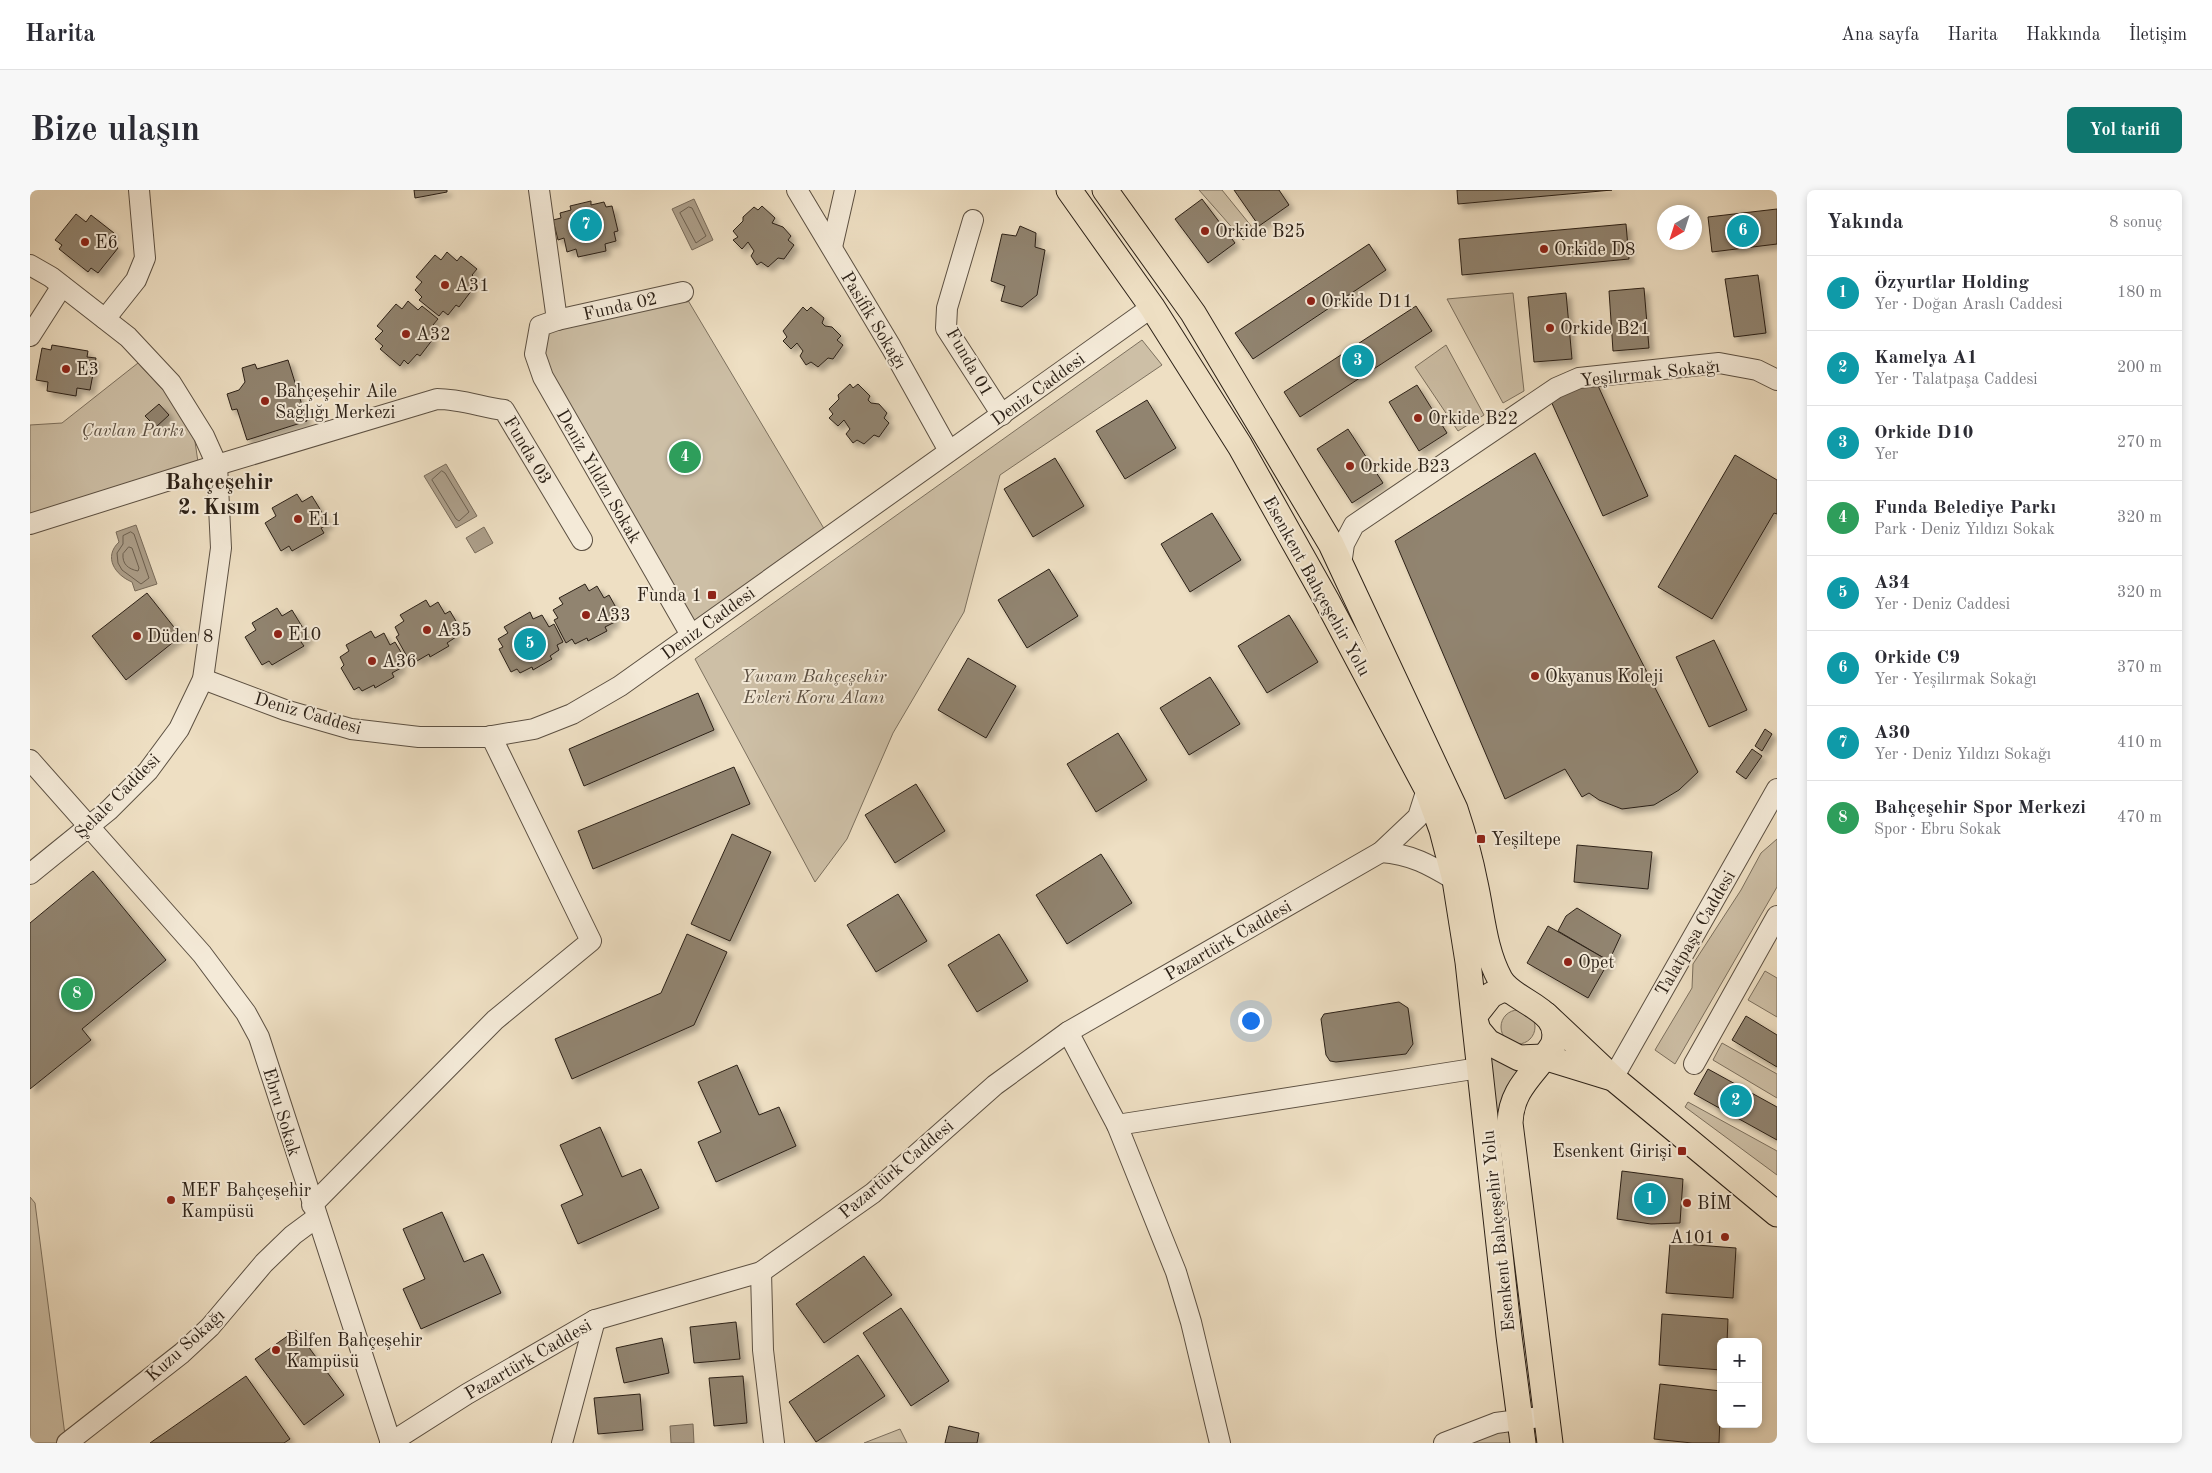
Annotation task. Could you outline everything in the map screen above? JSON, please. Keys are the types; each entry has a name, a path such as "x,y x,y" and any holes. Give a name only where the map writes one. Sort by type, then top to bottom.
{"main road":[{"name":"Esenkent Bahçeşehir Yolu","path":"1069,190 1152,307 1240,446 1327,601 1427,789 1442,830 1455,880 1475,1020 1521,1431"},
{"name":"Esenkent Bahçeşehir Yolu","path":"1105,190 1177,288 1312,512 1341,565 1455,809 1469,856 1490,954 1497,974 1508,990 1544,1012 1551,1021 1554,1037 1553,1045 1515,1096 1510,1123 1550,1443"},
{"path":"1152,307 1177,288"},
{"path":"1475,1020 1477,1010 1486,1000 1501,990 1508,990"},
{"path":"1544,1012 1614,1078 1777,1214"},
{"name":"Esenkent Bahçeşehir Yolu","path":"1475,1020 1481,1035 1498,1048 1520,1058 1544,1057"},
{"path":"1544,1057 1614,1078"}],"street":[{"path":"105,319 136,280 145,258 139,190"},
{"path":"539,190 557,320"},
{"name":"Pasifik Sokağı","path":"797,190 892,347 949,451"},
{"path":"832,247 845,190"},
{"name":"Funda 01","path":"973,220 947,308 946,328 1002,416"},
{"path":"30,265 62,286 128,337 171,384 204,436 217,465"},
{"path":"30,336 62,286"},
{"name":"Funda 02","path":"557,320 683,292"},
{"name":"Deniz Caddesi","path":"203,679 285,710 351,729 419,737 491,736 534,729 572,714 620,686 949,451 1002,416 1152,307"},
{"name":"Deniz Yıldızı Sokak","path":"557,320 540,326 535,354 543,377 691,636"},
{"name":"Yeşilırmak Sokağı","path":"1354,525 1556,388 1579,378 1719,363 1757,370 1777,380"},
{"name":"Funda 03","path":"30,524 437,399 455,399 478,406 504,410 582,540"},
{"name":"Şelale Caddesi","path":"30,874 89,828 148,771 180,729 203,679 221,548 217,465"},
{"path":"1312,512 1332,523 1354,525 1344,544 1341,565"},
{"name":"Kuzu Sokağı","path":"67,1443 182,1353 210,1327 264,1263 293,1235 495,1020 591,941 491,736"},
{"name":"Ebru Sokak","path":"30,760 202,954 246,1013 259,1037 390,1443"},
{"name":"Pazartürk Caddesi","path":"390,1443 467,1394 595,1320 761,1272 873,1193 995,1085 1068,1032 1382,852 1418,817 1427,789"},
{"name":"Talatpaşa Caddesi","path":"1614,1078 1771,814 1777,789"},
{"path":"1382,852 1401,853 1416,858 1455,880"},
{"path":"1694,1064 1777,916"},
{"path":"1068,1032 1118,1125 1184,1296 1220,1443"},
{"path":"1118,1125 1479,1068"},
{"path":"761,1272 763,1350 774,1443"},
{"path":"562,1443 595,1320"},
{"path":"1444,1443 1496,1423 1521,1431 1547,1416"}],"green space":[{"path":"1199,190 1222,190 1256,232 1243,240"},
{"path":"683,292 829,537 691,635 543,377 540,326"},
{"path":"1513,293 1524,391 1503,403 1447,299"},
{"name":"Yuvam Bahçeşehir Evleri Koru Alanı","path":"1142,340 1162,365 1000,475 964,612 893,733 847,839 815,882 695,659"},
{"path":"1446,345 1484,415 1458,431 1415,367"},
{"name":"Çavlan Parkı","path":"138,363 178,406 193,428 198,462 30,516 30,425 62,423"},
{"path":"1777,839 1777,887 1675,1064 1655,1050 1692,988 1693,964 1741,890 1761,853"},
{"path":"1765,971 1777,978 1777,1017 1748,1000"},
{"path":"1518,1010 1525,1011 1530,1015 1534,1020 1534,1034 1530,1039 1525,1043 1518,1044 1511,1043 1506,1039 1502,1034 1501,1027 1502,1020 1506,1015 1511,1011"},
{"path":"1722,1043 1777,1074 1777,1098 1713,1060"},
{"path":"1484,1047 1521,1067 1506,1088 1497,1127"},
{"path":"1688,1102 1777,1151 1777,1175 1685,1107"},
{"path":"30,1197 35,1203 66,1443 30,1443"},
{"path":"1504,1419 1523,1443 1445,1443"},
{"path":"900,1429 907,1443 864,1443"}],"water":[{"path":"694,199 713,240 692,250 672,209"},
{"path":"446,464 477,516 456,528 424,476"},
{"path":"136,525 157,584 135,591 132,582 116,570 113,565 112,554 119,542 116,532"},
{"path":"484,527 493,543 475,553 466,538"},
{"path":"693,1424 694,1443 671,1443 670,1426"}],"building":[{"path":"414,190 447,190 447,192 415,198"},
{"path":"1234,190 1279,190 1289,205 1259,226"},
{"path":"1457,190 1612,190 1458,204"},
{"name":"Orkide B25","path":"1202,199 1235,243 1208,263 1175,219"},
{"path":"591,201 591,205 604,202 606,207 612,206 618,231 614,232 616,241 605,244 606,251 578,257 576,249 567,252 564,238 558,240 553,220 561,218 560,213 571,210 570,206"},
{"path":"762,206 775,218 772,223 783,227 791,236 788,240 794,245 784,259 778,258 768,267 761,262 757,265 751,256 754,251 748,242 742,249 733,240 738,237 733,231 743,221 743,217 754,207 758,210"},
{"path":"1777,209 1777,244 1712,252 1708,217"},
{"name":"E6","path":"76,214 86,222 91,215 114,233 109,240 118,248 98,273 91,268 88,272 59,249 62,245 55,240"},
{"name":"Orkide D8","path":"1626,224 1629,259 1462,275 1459,239"},
{"path":"1020,226 1036,233 1035,247 1045,250 1037,295 1022,307 1001,301 1005,286 991,281 1002,234 1016,236"},
{"name":"Orkide D11","path":"1369,244 1386,270 1253,359 1235,333"},
{"name":"A31","path":"447,252 457,261 461,256 477,269 472,275 476,279 469,287 472,290 459,307 456,305 448,315 443,311 439,316 419,300 422,297 415,290 422,282 416,277 435,255 441,260"},
{"path":"1758,275 1766,333 1734,337 1725,279"},
{"path":"1644,288 1649,348 1613,351 1609,291"},
{"name":"Orkide B21","path":"1566,293 1572,359 1534,362 1528,297"},
{"name":"A32","path":"408,301 418,310 422,306 438,319 433,325 437,328 430,336 433,339 420,356 417,354 408,364 404,360 400,366 380,349 383,346 375,339 383,331 377,326 396,304 402,309"},
{"path":"1416,306 1432,331 1300,417 1284,392"},
{"path":"803,307 807,311 811,307 824,318 822,323 825,326 832,327 841,336 837,340 843,345 833,359 828,358 818,367 811,362 806,365 800,356 803,351 797,343 791,349 783,341 787,337 783,331"},
{"name":"E3","path":"52,345 88,351 87,357 96,358 90,390 77,388 76,396 47,391 48,382 36,380 42,348 51,350"},
{"name":"Bahçeşehir Aile Sağlığı Merkezi","path":"288,360 307,421 247,440 237,409 232,410 227,394 239,390 245,382 242,368 255,364 257,369"},
{"path":"1595,379 1648,496 1603,516 1550,399"},
{"path":"850,384 853,388 858,384 870,396 868,400 871,403 879,404 887,413 884,418 889,423 879,437 874,435 864,444 857,440 853,443 846,434 850,429 844,420 838,426 829,418 833,414 829,409 839,399 838,395"},
{"name":"Orkide B22","path":"1417,385 1447,433 1419,451 1389,402"},
{"path":"1147,400 1176,448 1125,479 1096,431"},
{"path":"159,404 169,415 156,427 145,416"},
{"name":"Orkide B23","path":"1348,429 1383,483 1352,503 1317,449"},
{"path":"1535,453 1698,772 1679,790 1654,805 1622,809 1599,800 1589,793 1582,797 1565,769 1505,799 1395,541"},
{"path":"1735,455 1777,480 1777,514 1774,513 1712,619 1658,587"},
{"path":"1055,458 1084,506 1033,537 1004,489"},
{"name":"E11","path":"297,494 302,502 312,496 329,524 321,528 324,533 292,551 289,546 281,551 265,523 276,516 272,508"},
{"path":"1212,513 1241,560 1190,592 1161,544"},
{"path":"1049,569 1078,616 1027,648 998,600"},
{"name":"A33","path":"585,584 589,591 597,586 604,598 609,595 619,613 612,617 615,622 605,627 607,631 588,641 587,638 575,644 572,639 566,643 554,620 558,618 553,610 563,604 559,598"},
{"name":"Düden 8","path":"147,593 181,636 126,680 92,636"},
{"name":"A35","path":"426,600 430,607 438,602 445,614 450,611 460,628 453,632 456,637 447,643 449,646 430,657 429,654 417,661 415,656 409,660 396,637 399,635 395,627 404,621 400,615"},
{"name":"E10","path":"277,608 282,616 292,610 309,638 301,642 304,646 272,665 269,661 262,665 245,637 256,630 252,623"},
{"path":"530,612 533,619 542,615 549,627 554,624 563,642 557,645 559,650 550,656 552,659 533,670 532,667 520,673 517,669 511,672 499,649 503,647 498,639 508,633 504,627"},
{"path":"1289,615 1318,662 1267,693 1238,646"},
{"name":"A36","path":"371,631 375,638 384,633 390,645 395,642 405,659 399,663 401,668 392,673 394,677 375,688 374,685 362,691 359,687 354,690 341,668 344,665 340,657 349,651 346,645"},
{"path":"1714,640 1747,710 1709,727 1676,657"},
{"path":"968,658 1016,686 986,738 938,710"},
{"path":"1210,677 1240,724 1189,755 1160,708"},
{"path":"698,693 714,730 584,786 569,749"},
{"path":"1765,729 1772,734 1762,751 1755,746"},
{"path":"1118,733 1147,780 1096,812 1067,764"},
{"path":"1752,749 1762,756 1746,779 1736,772"},
{"path":"734,767 750,804 593,869 578,831"},
{"path":"916,784 945,831 895,863 865,815"},
{"path":"732,834 771,852 730,941 691,924"},
{"path":"1577,845 1652,852 1648,889 1574,882"},
{"path":"1101,854 1132,903 1067,944 1036,895"},
{"path":"93,871 166,960 82,1029 91,1040 30,1089 30,923"},
{"path":"898,894 927,941 876,972 847,925"},
{"path":"1577,908 1621,935 1609,961 1558,931 1566,916"},
{"name":"Opet","path":"1548,926 1609,961 1588,998 1527,963"},
{"path":"687,934 727,952 694,1025 572,1079 555,1039 661,993"},
{"path":"999,934 1028,981 977,1012 948,965"},
{"path":"1399,1002 1408,1008 1413,1044 1406,1054 1336,1062 1330,1061 1326,1055 1321,1019 1324,1014"},
{"path":"1746,1016 1777,1035 1777,1067 1732,1040"},
{"path":"737,1065 759,1115 779,1107 796,1146 716,1182 698,1142 721,1132 698,1082"},
{"path":"1708,1069 1777,1107 1777,1140 1694,1094"},
{"path":"600,1127 622,1177 641,1169 659,1208 578,1244 561,1205 583,1195 560,1145"},
{"path":"1622,1171 1683,1179 1680,1223 1651,1224 1617,1219"},
{"path":"442,1212 464,1262 483,1254 501,1293 421,1329 403,1289 425,1279 403,1229"},
{"path":"1670,1243 1736,1248 1733,1298 1666,1293"},
{"path":"864,1256 892,1295 824,1343 796,1304"},
{"path":"901,1308 949,1381 911,1406 863,1333"},
{"path":"1662,1314 1728,1319 1727,1338 1717,1338 1717,1370 1659,1365"},
{"path":"736,1322 740,1359 694,1363 690,1327"},
{"path":"296,1330 344,1395 304,1425 255,1359"},
{"path":"662,1338 669,1373 624,1383 616,1348"},
{"path":"858,1355 885,1396 816,1442 789,1402"},
{"path":"246,1376 290,1439 284,1443 150,1443"},
{"path":"743,1376 747,1423 714,1426 709,1378"},
{"path":"1660,1384 1717,1391 1719,1443 1692,1443 1654,1439"},
{"path":"640,1394 643,1430 598,1434 594,1398"},
{"path":"949,1426 979,1433 977,1443 945,1443"}],"place":[{"name":"A30","path":"586,225"},
{"name":"Orkide B25","path":"1205,231"},
{"name":"Orkide C9","path":"1743,231"},
{"name":"E6","path":"85,242"},
{"name":"Orkide D8","path":"1544,249"},
{"name":"A31","path":"445,285"},
{"name":"Orkide D11","path":"1311,301"},
{"name":"Orkide B21","path":"1550,328"},
{"name":"A32","path":"406,334"},
{"name":"Orkide D10","path":"1358,361"},
{"name":"E3","path":"66,369"},
{"name":"Bahçeşehir Aile Sağlığı Merkezi","path":"265,401"},
{"name":"Orkide B22","path":"1418,418"},
{"name":"Funda Belediye Parkı","path":"685,457"},
{"name":"Orkide B23","path":"1350,466"},
{"name":"E11","path":"298,519"},
{"name":"Funda 1","path":"712,595"},
{"name":"A33","path":"586,615"},
{"name":"A35","path":"427,630"},
{"name":"E10","path":"278,634"},
{"name":"Düden 8","path":"137,636"},
{"name":"A34","path":"530,644"},
{"name":"A36","path":"372,661"},
{"name":"Okyanus Koleji","path":"1535,676"},
{"name":"Yeşiltepe","path":"1481,839"},
{"name":"Opet","path":"1568,962"},
{"name":"Bahçeşehir Spor Merkezi","path":"77,994"},
{"name":"Kamelya A1","path":"1736,1101"},
{"name":"Esenkent Girişi","path":"1682,1151"},
{"name":"Özyurtlar Holding","path":"1650,1199"},
{"name":"MEF Bahçeşehir Kampüsü","path":"171,1200"},
{"name":"BİM","path":"1687,1203"},
{"name":"A101","path":"1725,1237"},
{"name":"Bilfen Bahçeşehir Kampüsü","path":"276,1350"}],"district":[{"name":"Bahçeşehir 2. Kısım","path":"219,494"}]}
